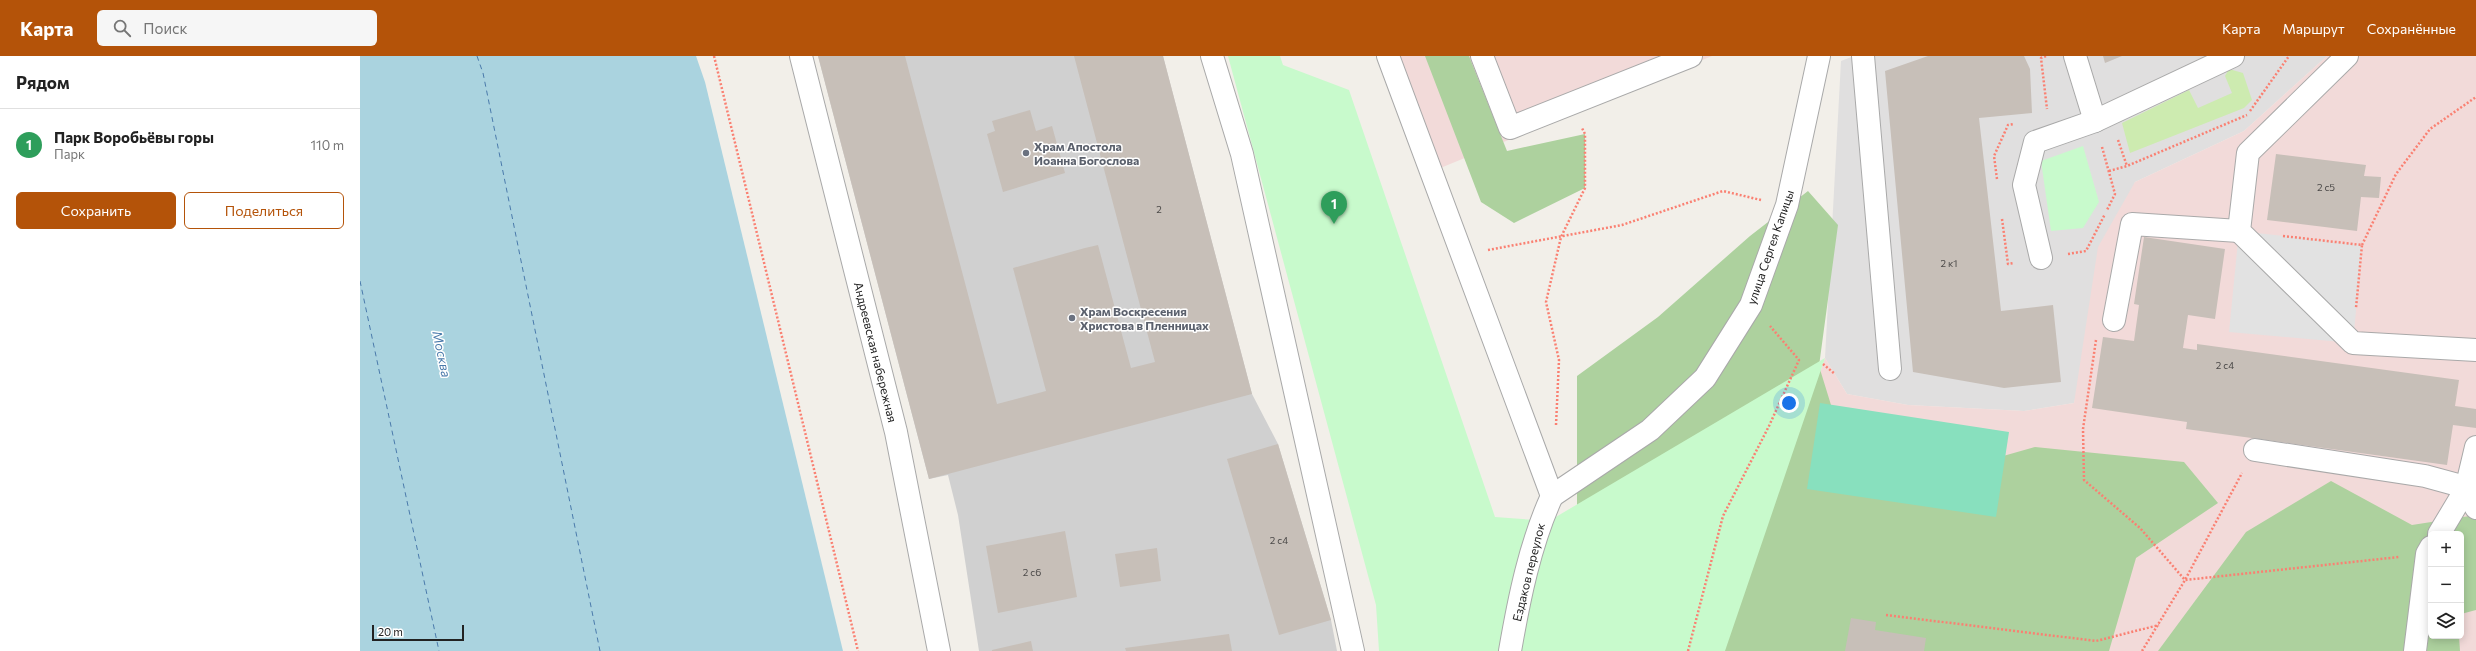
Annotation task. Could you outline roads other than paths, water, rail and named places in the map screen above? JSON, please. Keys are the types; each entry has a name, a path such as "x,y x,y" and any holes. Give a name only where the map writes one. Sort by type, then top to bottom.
{"street":[{"name":"Андреевская набережная","path":"801,56 896,432 939,651"},
{"path":"1212,56 1242,154 1353,651"},
{"path":"1388,56 1552,496"},
{"path":"1482,56 1510,128 1691,56"},
{"name":"улица Сергея Капицы","path":"1552,496 1650,430 1705,378 1751,305 1787,205 1819,56"},
{"path":"1863,56 1890,369"},
{"path":"2074,56 2095,121"},
{"path":"2041,258 2024,185 2035,142 2095,121 2233,56"},
{"path":"2239,231 2248,153 2347,56"},
{"path":"2114,320 2132,224 2239,231 2353,342 2476,350"},
{"path":"2476,447 2471,490 2476,508"},
{"path":"2255,450 2425,476 2471,490"},
{"path":"2441,531 2471,490"},
{"name":"Ездаков переулок","path":"1510,651 1516,613 1540,526 1552,496"},
{"path":"2416,651 2428,559"}],"water":[{"name":"Москва","path":"360,56 696,56 705,82 843,651 360,651"}],"place":[{"name":"Храм Апостола Иоанна Богослова","path":"1026,153"},
{"name":"Парк Воробьёвы горы","path":"1334,224"},
{"name":"Храм Воскресения Христова в Пленницах","path":"1072,318"}]}
